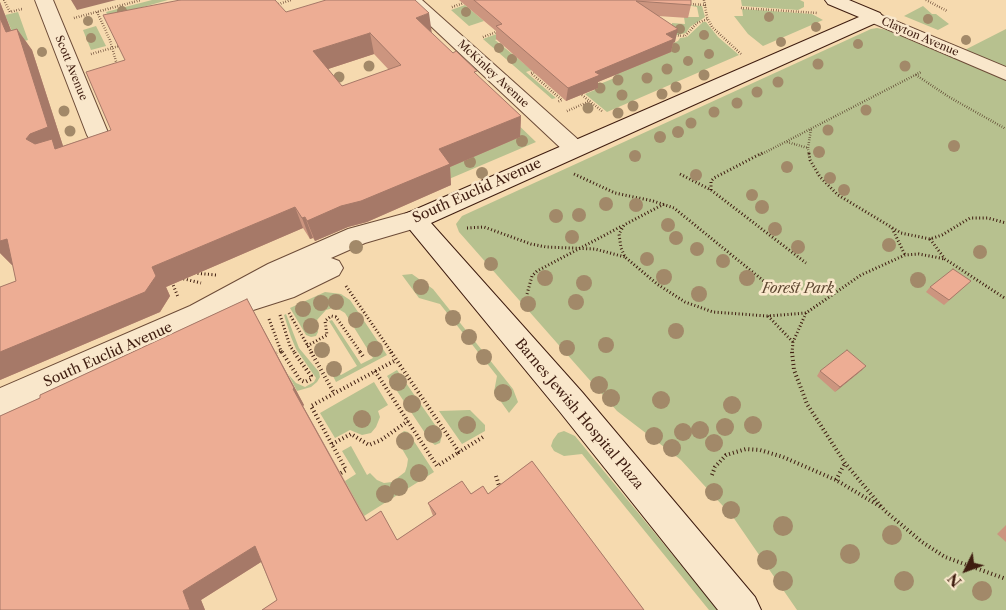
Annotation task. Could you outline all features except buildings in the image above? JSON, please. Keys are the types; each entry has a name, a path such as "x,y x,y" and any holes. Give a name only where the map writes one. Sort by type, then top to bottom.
{"street":[{"name":"Scott Avenue","path":"44,0 98,135"},
{"name":"McKinley Avenue","path":"412,0 574,148"},
{"name":"Clayton Avenue","path":"834,0 1006,74"},
{"name":"South Euclid Avenue","path":"0,403 200,314 284,289 364,252 414,220 874,17"},
{"name":"Barnes Jewish Hospital Plaza","path":"414,220 577,410 742,610"}],"path":[{"path":"4,0 10,12 22,9"},
{"path":"80,16 141,0"},
{"path":"270,6 291,0"},
{"path":"704,0 708,19 722,38 743,56"},
{"path":"926,0 947,11"},
{"path":"456,6 467,2 473,8"},
{"path":"687,4 705,5"},
{"path":"741,8 812,13"},
{"path":"98,12 110,40 118,69"},
{"path":"669,34 685,36 697,23 708,19"},
{"path":"480,38 505,29"},
{"path":"96,52 119,46"},
{"path":"534,72 531,73 562,100 554,103"},
{"path":"711,190 711,182 714,178 921,72"},
{"path":"916,75 948,97 1006,129"},
{"path":"582,95 601,110"},
{"path":"571,109 590,101"},
{"path":"811,129 808,148 814,168 828,186 856,207 892,228 911,236 930,239 942,235 970,218 988,218 1005,221"},
{"path":"786,142 808,148"},
{"path":"568,172 615,193 664,204 681,213 771,287"},
{"path":"680,174 711,190 806,263"},
{"path":"527,294 532,276 537,271 664,204"},
{"path":"624,225 619,234 619,240 625,257"},
{"path":"467,228 484,227 524,242 546,247 581,247 607,251 625,257 657,284 685,302 699,308 732,314 768,316 806,313 860,275 906,255 918,254 945,259"},
{"path":"892,228 906,255"},
{"path":"930,239 945,259 1006,299"},
{"path":"170,276 178,295"},
{"path":"175,277 198,282"},
{"path":"344,283 459,452"},
{"path":"269,319 281,351 300,380 305,382 311,379 311,376 290,346 278,307"},
{"path":"289,312 334,393"},
{"path":"806,313 793,342 792,353 794,370 800,390 845,463 885,511"},
{"path":"307,346 327,335 325,321 330,316 336,317 364,358"},
{"path":"768,316 793,342"},
{"path":"277,354 281,351"},
{"path":"341,473 346,470 311,406 396,360"},
{"path":"375,371 437,466 483,438"},
{"path":"332,444 352,434 369,445 381,440 408,421"},
{"path":"712,475 715,467 726,455 746,449 760,450 783,457 836,480 885,511 922,542 945,557 982,572 1006,579"},
{"path":"836,480 845,463"},
{"path":"496,476 503,496"}],"green space":[{"path":"152,0 168,0 109,18 106,12"},
{"path":"741,0 800,0 804,2 804,7 798,10 742,6"},
{"path":"465,5 484,21 469,26 451,10"},
{"path":"687,5 702,6 705,17 690,27 686,33 677,35 670,30 672,29 672,23 685,24 684,17 699,17 697,7"},
{"path":"923,6 949,24 938,30 904,16"},
{"path":"742,9 812,14 823,20 763,46 748,34 734,16 743,16"},
{"path":"18,12 28,40 17,43 5,15"},
{"path":"703,22 706,22 718,37 739,55 607,112 585,94 597,89 595,86 617,77 607,70 678,41 680,38 687,37"},
{"path":"524,24 524,29 495,40 532,70 526,72 556,98 552,99 483,39"},
{"path":"96,26 106,46 91,50 83,30"},
{"name":"Forest Park","path":"871,29 887,30 951,57 1006,29 1006,610 797,610 733,517 681,460 617,411 459,232 456,224 462,216"},
{"path":"483,91 536,142 449,179 441,128"},
{"path":"412,274 433,289 513,389 518,402 509,413 494,392 497,376 440,304 419,298 402,275"},
{"path":"325,292 341,294 350,300 387,355 336,382 332,374 338,373 341,375 357,366 329,321 332,320 361,364 373,358 345,313 340,310 333,308 326,310 317,320 318,332 316,336 306,335 290,308"},
{"path":"286,314 299,348 319,372 320,377 311,387 297,391 288,374 296,383 305,387 314,382 316,378 296,349 284,315"},
{"path":"397,370 442,435 440,443 435,445 431,442 387,376"},
{"path":"374,382 388,405 378,411 380,417 376,427 371,433 362,435 350,430 335,438 320,413"},
{"path":"470,410 485,425 485,431 462,444 439,411"},
{"path":"404,431 408,432 434,472 364,516 345,481 356,474 342,451 351,446 367,475 370,473 377,480 384,483 392,482 405,472 407,466 408,459 397,437"},
{"path":"564,431 575,436 718,610 709,610 582,454 564,456 554,451 551,446 553,440 558,433"}]}
